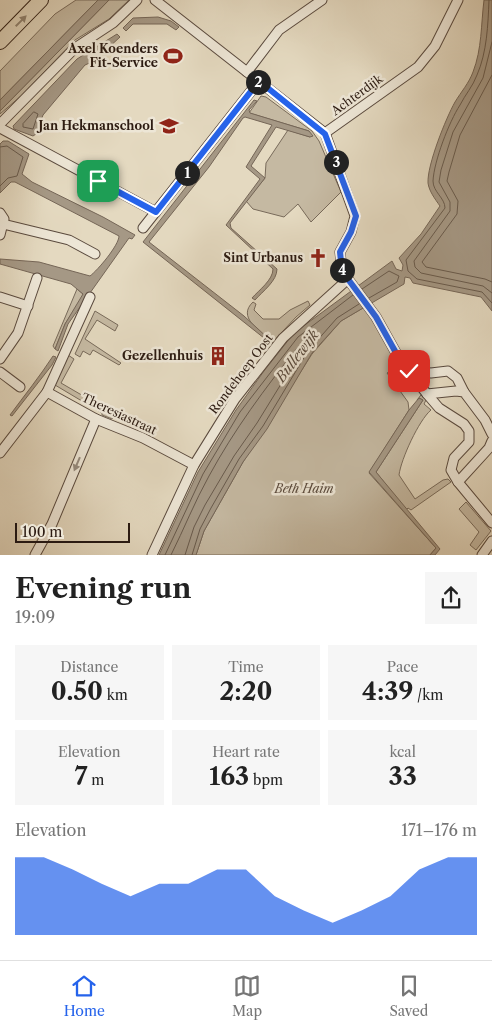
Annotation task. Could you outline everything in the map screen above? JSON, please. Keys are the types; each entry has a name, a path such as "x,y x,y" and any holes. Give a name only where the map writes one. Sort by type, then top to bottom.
{"highway":[{"path":"0,42 42,0"}],"street":[{"path":"137,0 114,23 75,48 0,126 156,212"},
{"path":"154,0 325,134 356,216 351,232 340,252 342,271 346,280 355,288 409,371 427,394 439,408 464,424 469,431 469,442 452,462 451,470 458,482 492,523"},
{"path":"247,72 279,30 322,0"},
{"name":"Achterdijk","path":"325,134 418,67 435,46 458,0"},
{"path":"143,228 259,81"},
{"path":"0,213 4,219 0,235"},
{"path":"3,224 69,240 95,254"},
{"path":"0,359 18,333 37,278"},
{"name":"Rondehoep Oost","path":"152,555 194,465 235,399 283,338 346,280"},
{"path":"0,297 28,306"},
{"path":"0,453 47,392 90,297"},
{"path":"409,371 431,373 448,370 457,378 492,434"},
{"path":"0,372 20,387"},
{"name":"Theresiastraat","path":"47,392 96,419 143,438 194,465"},
{"path":"427,394 464,392"},
{"path":"36,555 52,524 96,419"},
{"path":"458,482 491,444"},
{"path":"482,555 492,541"}],"green space":[{"path":"76,0 98,0 0,100 0,71 55,14"},
{"path":"109,0 129,0 109,19 75,40 21,96 0,114 0,111"},
{"path":"261,96 266,97 312,131 319,141 341,192 311,222 298,204 284,217 253,209 246,201 265,178 266,163 288,130 310,137 309,131 249,113"},
{"path":"77,289 83,294 82,298 65,324 55,349 53,346"},
{"path":"308,301 310,305 271,344 270,340 248,318 247,313 253,302 256,304 254,310 263,319 279,319 290,310"},
{"name":"Beth Haim","path":"363,308 373,318 400,365 387,373 408,402 409,410 369,473 436,548 430,555 196,555 204,531 243,462 312,354 341,321"},
{"path":"95,311 118,325 115,331 97,320 85,339 121,363 119,365 93,350 90,355 83,351 80,357 75,354"},
{"path":"68,355 74,359 61,383 116,415 112,419 102,415 102,413 55,385"},
{"path":"421,395 426,400 424,404 431,410 421,422 411,440 399,475 415,499 443,480 448,479 451,482 411,510 408,508 406,510 376,472 423,400 419,398 417,400"},
{"path":"466,502 491,531 476,550 470,545 479,532 459,509"}],"water":[{"path":"98,0 109,0 0,111 0,100"},
{"name":"Bullewijk","path":"484,0 492,0 492,311 481,297 413,283 410,278 405,277 404,284 341,321 312,353 267,429 243,462 204,531 196,555 159,555 198,472 236,410 294,333 392,261 396,269 402,271 403,265 399,258 421,234 440,206 432,195 428,183 431,165 447,119 469,80 476,63 480,45"},
{"path":"158,17 171,21 179,27 176,30 167,24 133,24 126,31 123,28 133,18"},
{"path":"117,34 120,37 94,61 85,65 43,115 36,134 33,136 14,129 13,126 77,59"},
{"path":"254,100 257,101 249,110 250,113 309,131 313,136 310,137 276,127 251,166 265,178 230,223 231,228 277,269 275,278 255,300 252,298 271,277 273,269 226,225 260,179 246,167 272,125 245,117 209,167 149,242 244,316 270,340 269,342 143,242"},
{"path":"3,141 8,141 29,154 22,174 32,182 135,235 132,239 129,238 68,324 58,351 55,349 65,324 83,294 71,284 0,264 0,259 39,262 90,276 112,251 119,236 15,182 11,182 0,193 0,144"},
{"path":"53,356 56,357 52,365 12,416 10,415 37,378"},
{"path":"419,398 423,400 376,472 440,549 435,555 430,555 436,548 369,472 409,410"}],"place":[{"name":"Axel Koenders Fit-Service","path":"173,56"},
{"name":"Jan Hekmanschool","path":"169,126"},
{"name":"Sint Urbanus","path":"318,258"},
{"name":"Gezellenhuis","path":"218,356"}],"route":[{"path":"98,181 156,212 259,81 325,134 356,216 351,232 340,252 342,271 346,280 355,288 376,317 400,360 409,371"}]}
